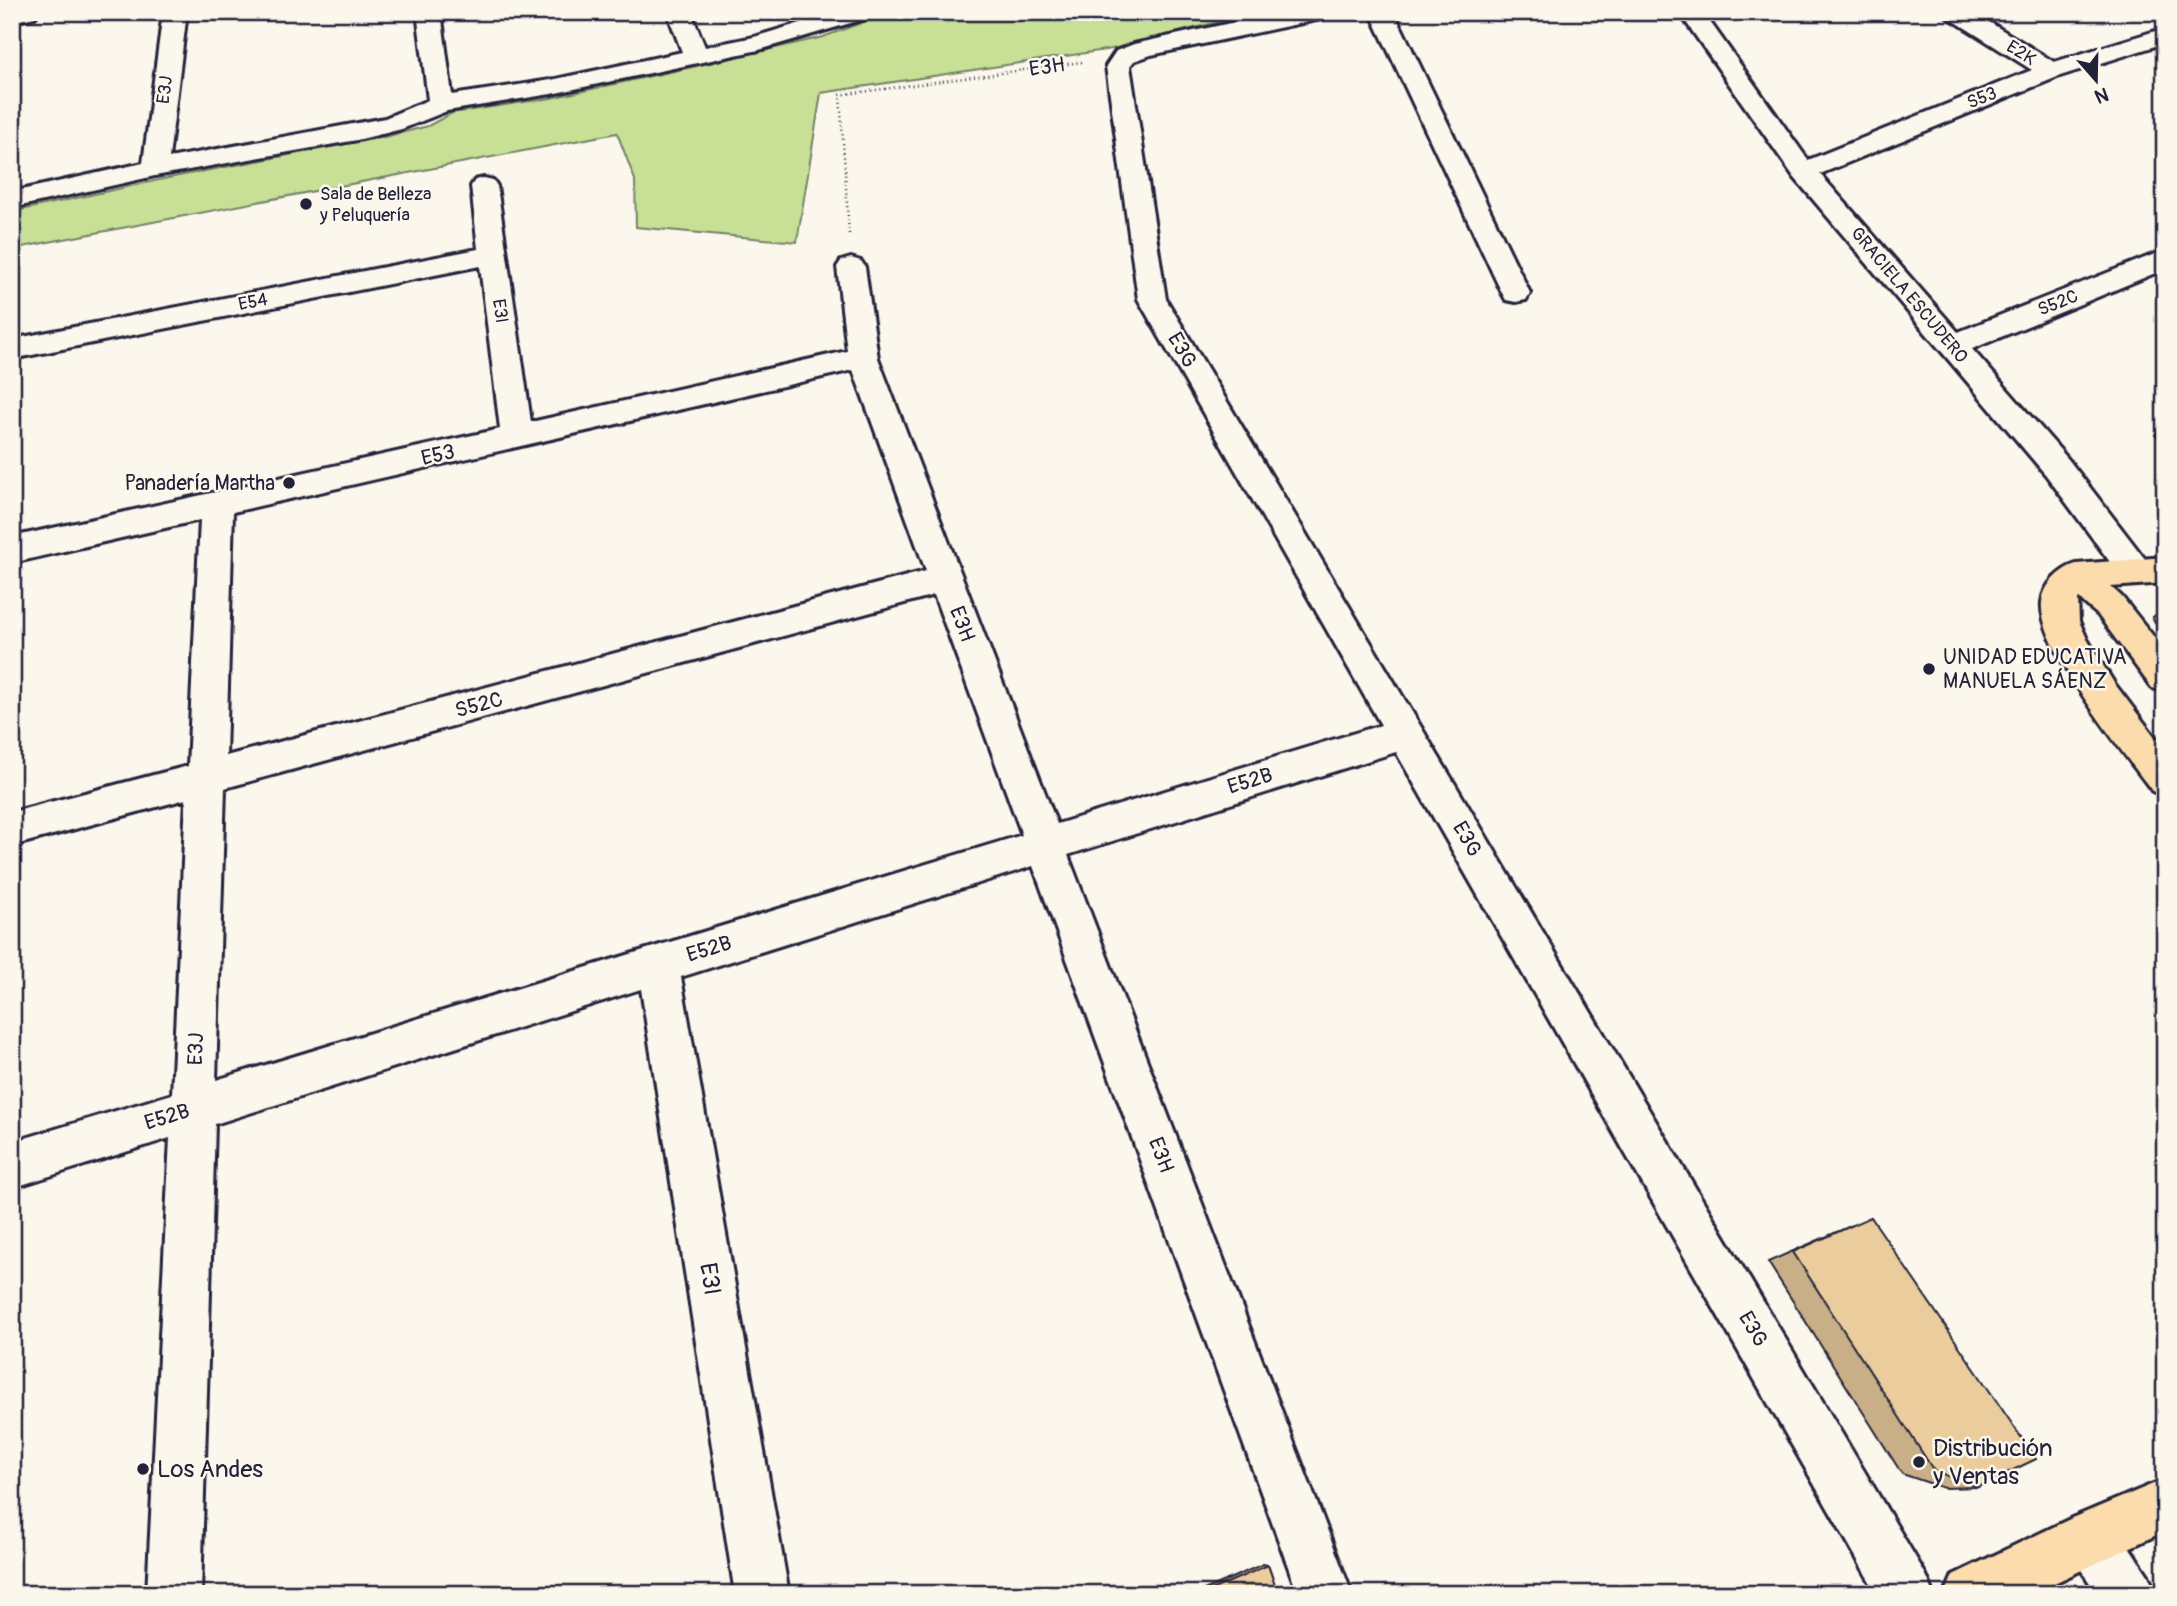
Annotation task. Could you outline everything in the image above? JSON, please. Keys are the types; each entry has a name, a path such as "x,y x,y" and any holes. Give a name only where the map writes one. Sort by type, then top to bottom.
{"main road":[{"path":"2150,571 2076,577 2062,593 2059,614 2068,641 2165,780"},
{"path":"2076,577 2110,606 2165,678"},
{"path":"1972,1594 2165,1505"}],"street":[{"path":"12,15 27,12"},
{"name":"E3J","path":"155,168 175,12"},
{"path":"429,12 441,104"},
{"path":"679,12 696,56"},
{"path":"12,200 155,168 369,129 418,116 441,104 551,87 696,56 807,30 863,12"},
{"path":"1125,56 1143,49 1244,26 1321,12"},
{"path":"1382,12 1516,293"},
{"name":"GRACIELA ESCUDERO","path":"1690,12 1803,171 1952,346 2150,571"},
{"name":"E2K","path":"1956,12 2051,71"},
{"name":"S53","path":"1803,171 2051,71 2165,34"},
{"name":"E3G","path":"1125,56 1118,66 1152,299 1907,1594"},
{"name":"E3I","path":"484,186 517,437"},
{"name":"E54","path":"12,349 493,255"},
{"name":"S52C","path":"1952,346 2165,259"},
{"name":"E3H","path":"851,267 863,358 1325,1594"},
{"name":"E53","path":"12,550 863,358"},
{"name":"E3J","path":"174,1594 217,505"},
{"name":"S52C","path":"12,829 945,579"},
{"name":"E52B","path":"12,1166 1406,733"},
{"name":"E3I","path":"658,965 762,1594"},
{"path":"2091,1537 2129,1594"}],"path":[{"name":"E3H","path":"851,267 841,95 1125,56"}],"green space":[{"path":"891,12 1257,12 1112,49 821,93 797,242 636,227 635,180 617,133 12,249 12,212 168,178 389,136 428,126 452,113 551,98 706,64 823,37"}],"building":[{"path":"1871,1217 2036,1459 1978,1487 1934,1471 1793,1252"},
{"path":"1268,1565 1278,1594 1202,1594"}],"place":[{"name":"Sala de Belleza y Peluquería","path":"306,204"},
{"name":"Panadería Martha","path":"289,483"},
{"name":"UNIDAD EDUCATIVA MANUELA SÁENZ","path":"1929,669"},
{"name":"Distribución y Ventas","path":"1919,1462"},
{"name":"Los Andes","path":"143,1469"}]}
